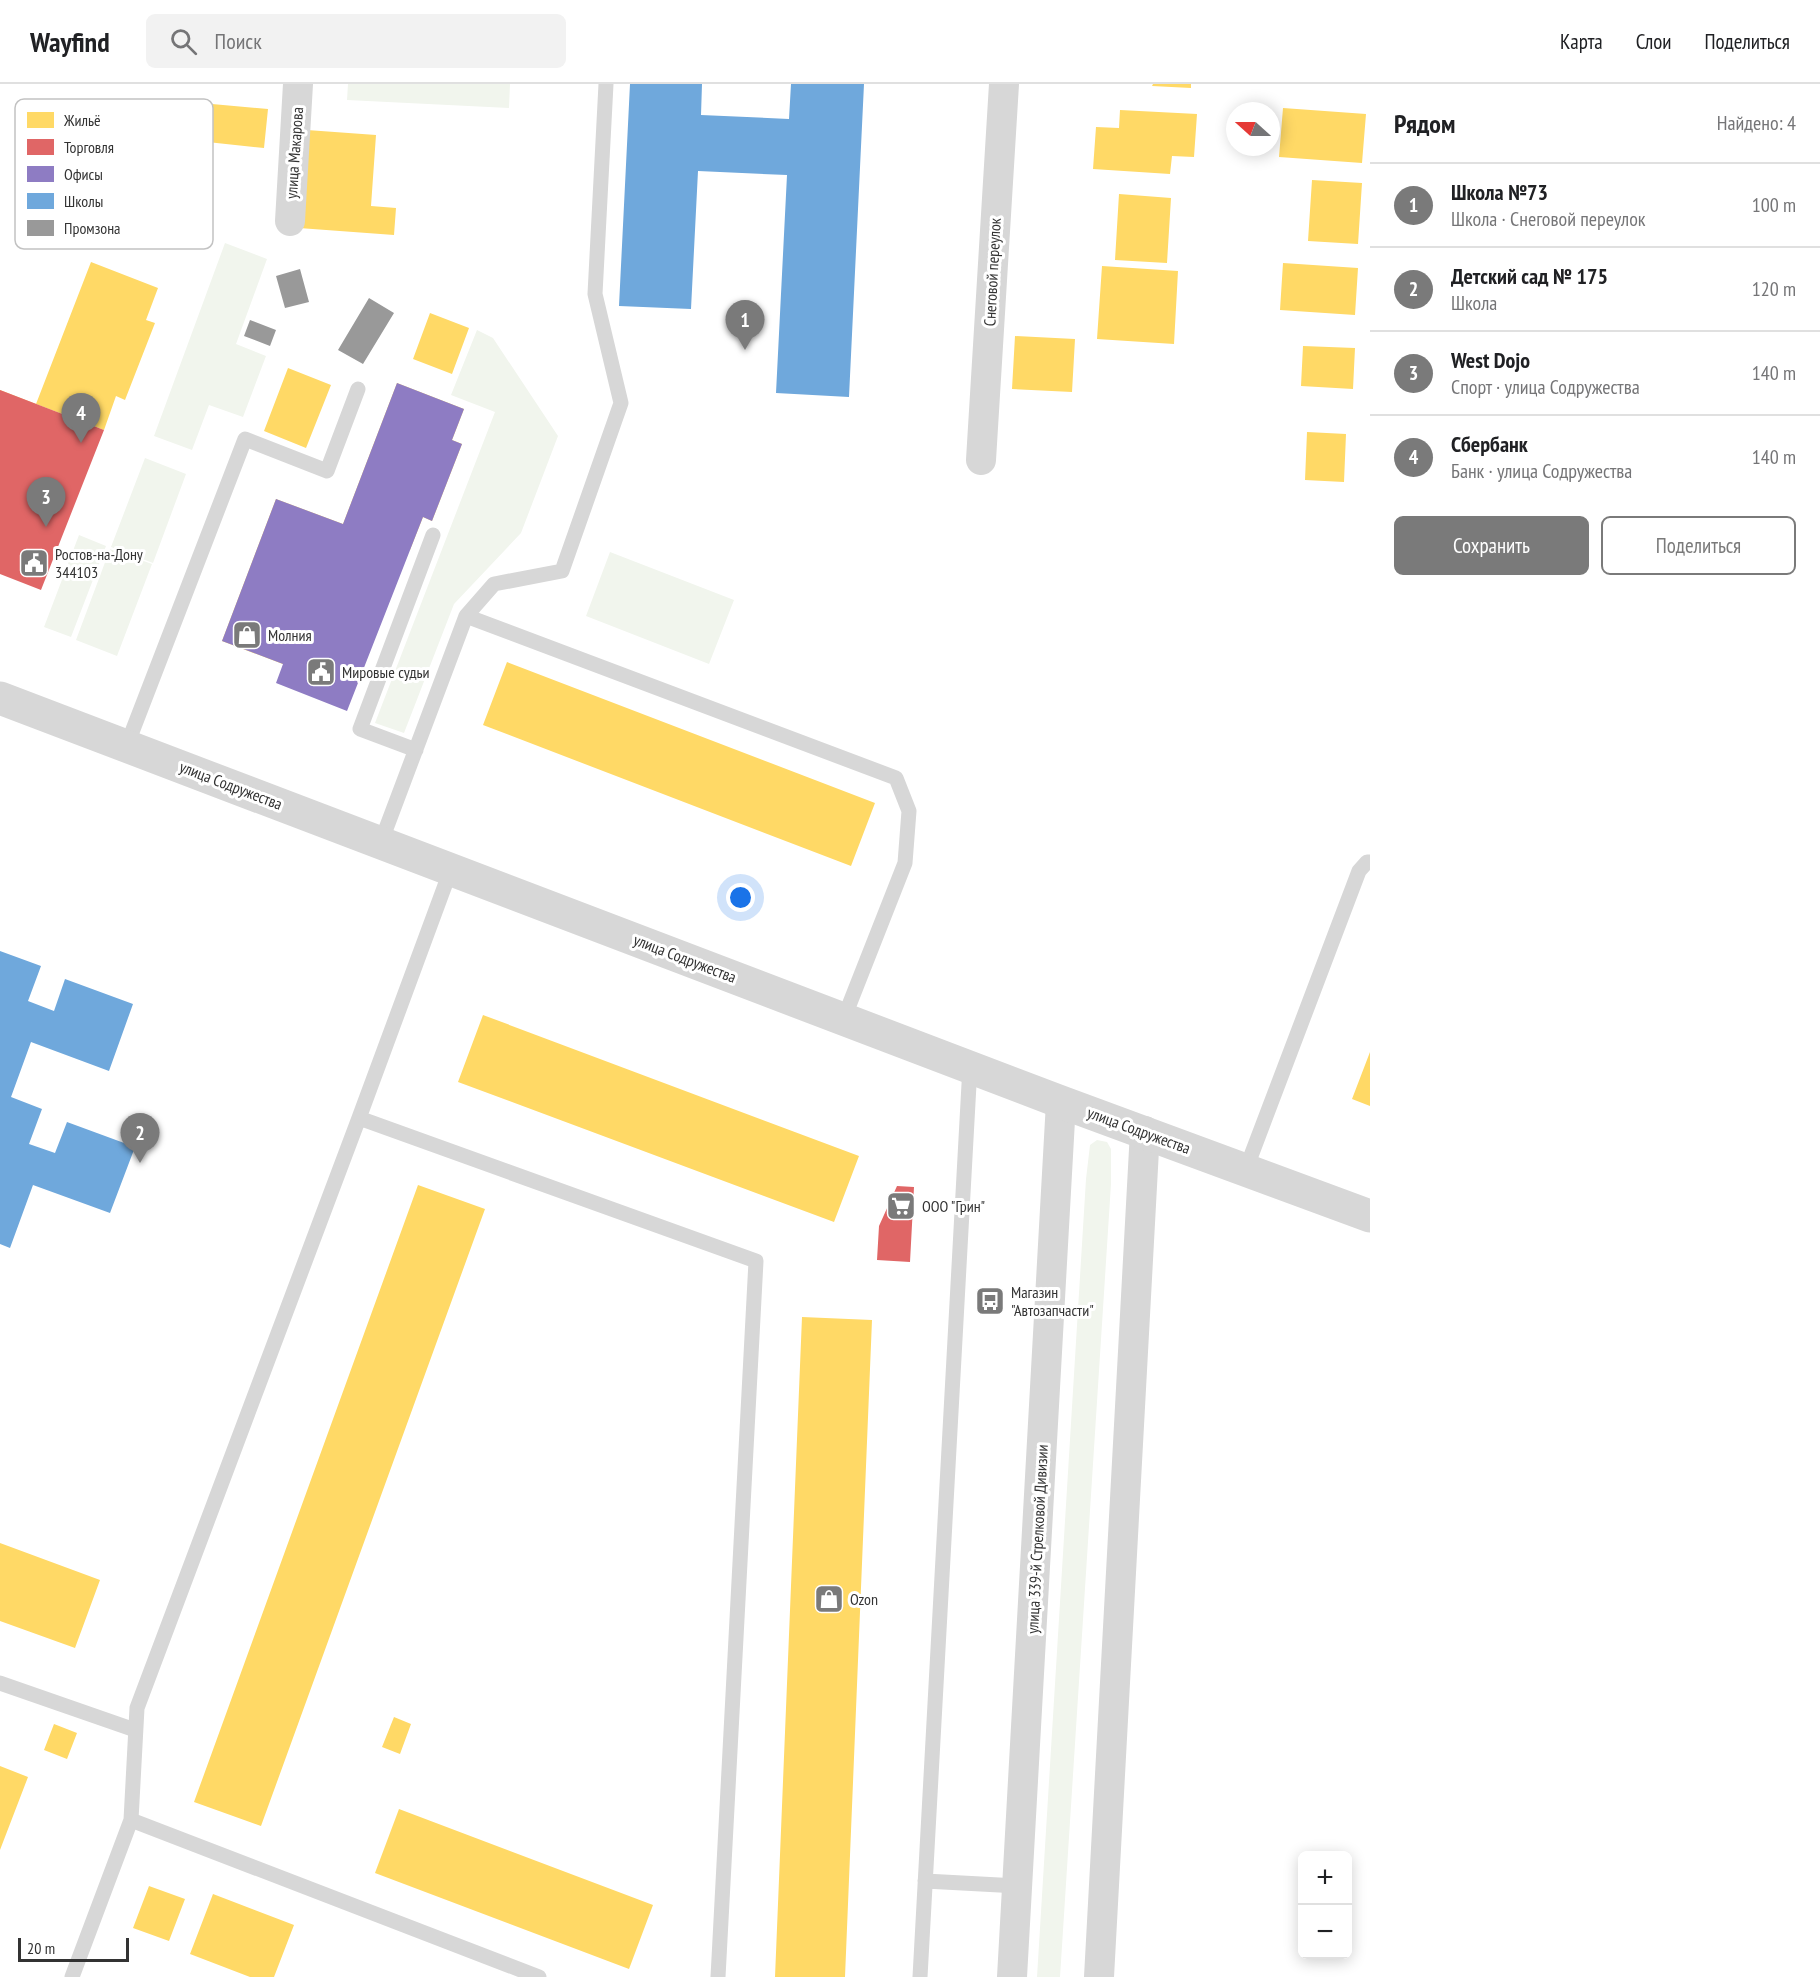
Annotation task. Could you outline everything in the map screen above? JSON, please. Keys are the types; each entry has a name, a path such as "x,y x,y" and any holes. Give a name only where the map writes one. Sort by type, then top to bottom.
{"street":[{"name":"улица Макарова","path":"290,221 298,84"},
{"name":"Снеговой переулок","path":"981,460 1004,84"},
{"name":"улица Содружества","path":"0,698 1062,1102 1370,1216"},
{"name":"улица 339-й Стрелковой Дивизии","path":"1012,1977 1062,1102"},
{"path":"1099,1977 1145,1131"}],"lane":[{"path":"381,842 466,616 494,584 562,571 621,403 595,294 606,84"},
{"path":"127,745 245,439 327,471 358,389"},
{"path":"416,750 360,729 433,535"},
{"path":"466,616 896,778 909,811 904,863 844,1018"},
{"path":"1246,1169 1359,871 1367,862 1370,862"},
{"path":"72,1977 131,1820 137,1708 451,869"},
{"path":"920,1977 970,1066"},
{"path":"359,1118 756,1261 718,1977"},
{"path":"0,1683 135,1730"},
{"path":"131,1820 540,1977"},
{"path":"925,1881 1018,1886"}],"shaded area":[{"path":"348,84 510,84 509,108 347,100"},
{"path":"225,243 267,259 236,344 266,356 243,417 209,405 192,450 154,436"},
{"path":"477,330 493,338 558,436 521,533 454,604 404,733 375,723 495,412 451,395"},
{"path":"145,458 186,474 153,563 111,547"},
{"path":"79,535 106,546 71,637 44,627"},
{"path":"110,549 152,564 117,656 76,640"},
{"path":"610,552 734,600 709,664 586,616"},
{"path":"1097,1140 1107,1142 1111,1149 1111,1184 1060,1977 1037,1977 1086,1179 1090,1145"}],"building: Жильё":[{"path":"1153,84 1191,84 1191,88 1152,86"},
{"path":"213,104 268,109 264,148 213,143"},
{"path":"1283,108 1366,114 1362,163 1279,157"},
{"path":"1120,110 1197,114 1194,157 1172,156 1170,174 1093,169 1096,127 1119,128"},
{"path":"307,130 376,135 371,206 396,208 394,235 299,228"},
{"path":"1312,180 1362,183 1358,244 1308,241"},
{"path":"1119,194 1171,198 1167,263 1115,260"},
{"path":"91,262 158,288 146,320 155,323 125,400 116,396 104,430 36,404"},
{"path":"1283,263 1358,268 1355,315 1280,310"},
{"path":"1102,266 1178,271 1174,344 1097,339"},
{"path":"430,313 469,328 452,374 413,359"},
{"path":"1015,336 1075,339 1072,392 1012,389"},
{"path":"1303,346 1355,348 1353,389 1301,386"},
{"path":"288,368 331,385 306,448 264,431"},
{"path":"397,383 464,409 452,440 462,444 432,521 423,517 410,550 343,524"},
{"path":"0,390 36,404 24,435 34,439 4,516 0,514"},
{"path":"1307,432 1346,434 1344,482 1305,480"},
{"path":"276,499 343,524 330,556 340,560 311,637 301,633 288,666 222,641"},
{"path":"507,662 875,803 851,866 483,725"},
{"path":"483,1015 859,1156 834,1222 458,1082"},
{"path":"1370,1052 1370,1106 1352,1099"},
{"path":"418,1185 485,1209 261,1826 194,1802"},
{"path":"802,1317 872,1320 845,1977 775,1977"},
{"path":"0,1543 100,1580 75,1648 0,1621"},
{"path":"394,1717 411,1724 400,1754 382,1747"},
{"path":"54,1724 77,1733 67,1759 44,1750"},
{"path":"0,1766 28,1777 0,1850"},
{"path":"399,1809 653,1905 629,1969 375,1873"},
{"path":"149,1886 185,1899 169,1941 133,1928"},
{"path":"213,1894 294,1925 274,1977 250,1977 190,1954"}],"building: Торговля":[{"path":"0,390 104,430 41,590 0,574"},
{"name":"ООО \"Грин\"","path":"897,1186 914,1187 910,1262 877,1260 879,1226"}],"building: Офисы":[{"path":"397,383 464,409 452,440 462,444 432,521 423,517 347,711 276,683 283,664 222,641 276,499 343,524"}],"building: Школы":[{"path":"630,84 702,84 701,115 789,119 791,84 864,84 849,397 776,393 787,175 698,171 691,309 619,306"},
{"path":"0,951 41,966 28,1001 54,1011 65,979 133,1004 109,1071 31,1042 11,1097 42,1109 29,1144 55,1153 67,1122 135,1147 110,1213 33,1185 10,1248 0,1244"}],"building: Промзона":[{"path":"300,269 309,302 285,308 276,276"},
{"path":"369,298 394,313 363,364 338,350"},
{"path":"250,320 276,330 270,346 244,336"}],"place":[{"name":"Школа №73","path":"745,350"},
{"name":"Сбербанк","path":"81,443"},
{"name":"West Dojo","path":"46,527"},
{"name":"Ростов-на-Дону 344103","path":"34,563"},
{"name":"Молния","path":"247,635"},
{"name":"Мировые судьи","path":"321,672"},
{"name":"Детский сад № 175","path":"140,1163"},
{"name":"ООО \"Грин\"","path":"901,1206"},
{"name":"Магазин \"Автозапчасти\"","path":"990,1301"},
{"name":"Ozon","path":"829,1599"}]}
